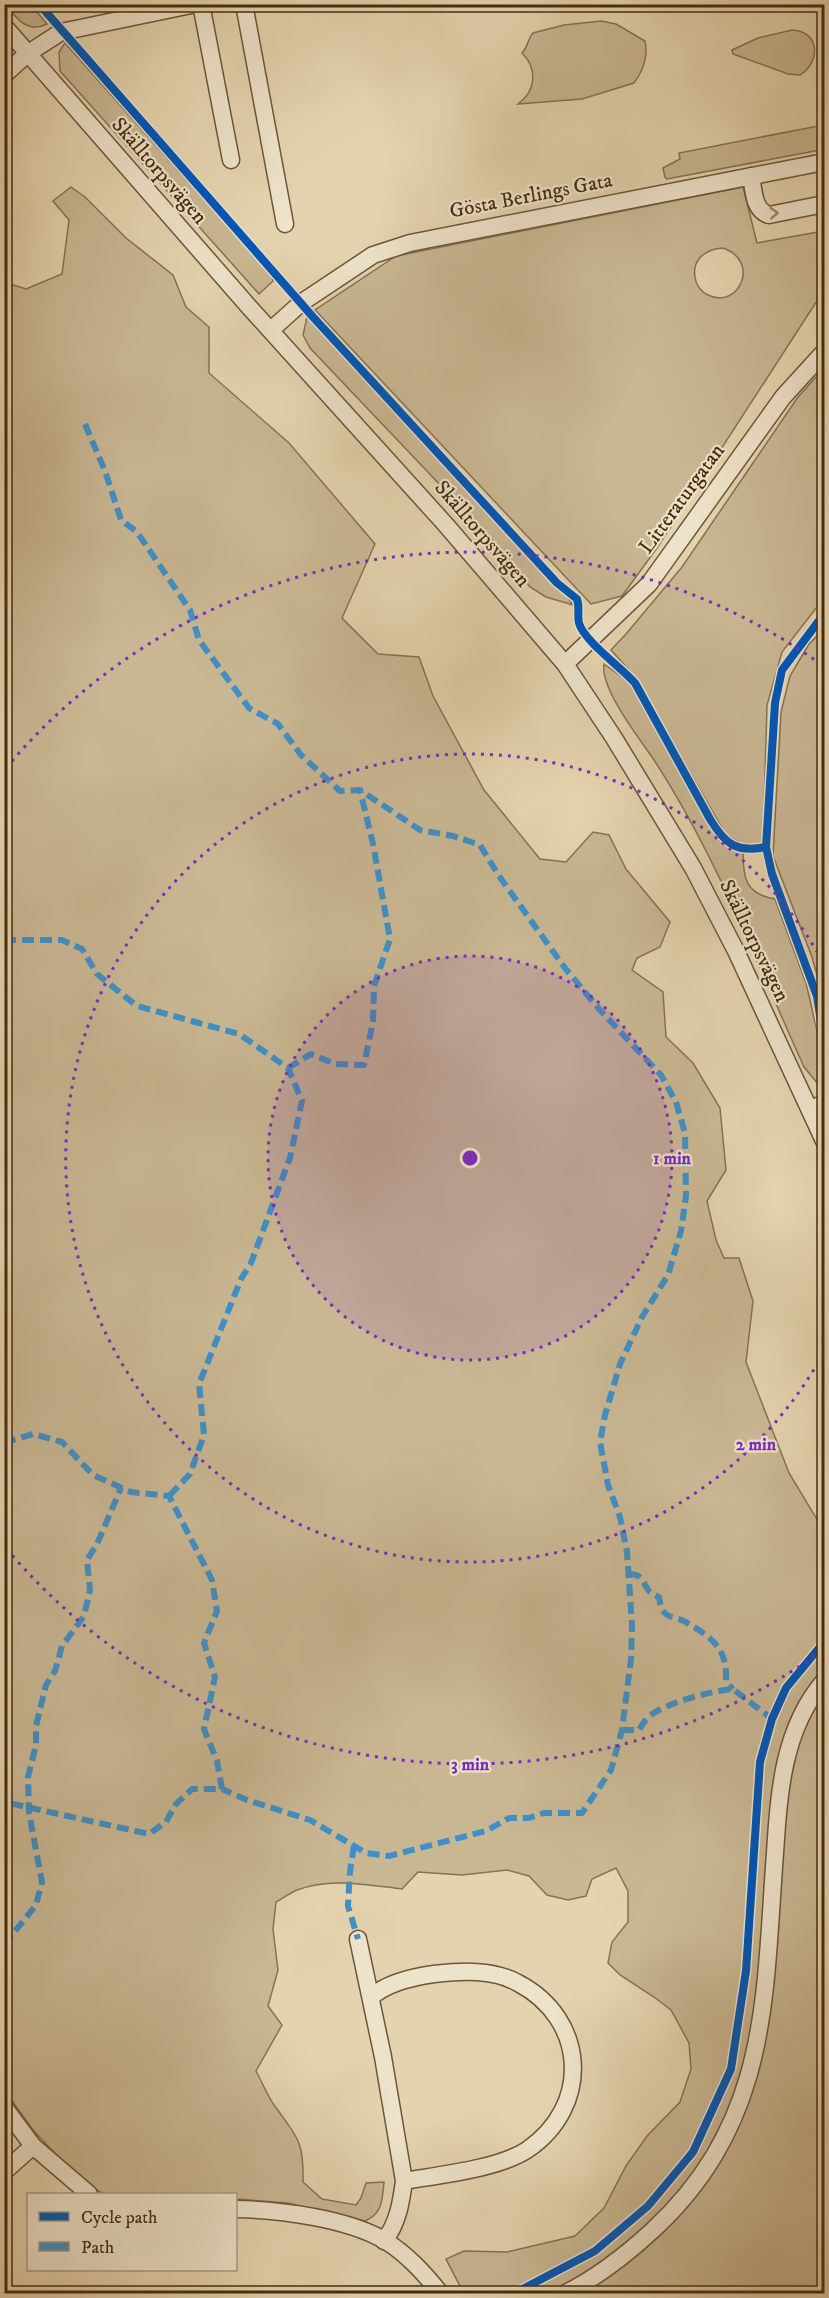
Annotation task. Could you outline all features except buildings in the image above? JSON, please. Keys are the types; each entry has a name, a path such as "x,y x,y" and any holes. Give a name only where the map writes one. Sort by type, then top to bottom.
{"street":[{"path":"4,75 27,54 62,32 129,11 196,4"},
{"path":"201,4 231,160"},
{"path":"244,4 285,224"},
{"name":"Skälltorpsvägen","path":"4,26 446,525 565,664 614,738 693,868 817,1107 825,1141"},
{"name":"Gösta Berlings Gata","path":"271,330 301,303 373,255 410,243 825,162"},
{"path":"751,176 757,204 764,213 769,215 825,204"},
{"name":"Litteraturgatan","path":"565,664 649,584 783,397 825,352"},
{"path":"564,2294 611,2266 669,2215 712,2160 738,2110 752,2066 761,2021 778,1815 785,1762 798,1723 808,1703 825,1681"},
{"path":"358,1939 371,1997 404,2181 394,2228 384,2241"},
{"path":"371,1997 379,1990 418,1976 463,1972 495,1975 516,1982 536,1993 548,2005 562,2026 572,2051 574,2073 570,2094 562,2115 545,2135 526,2151 480,2167 404,2181"},
{"path":"4,2107 33,2146 88,2193"},
{"path":"4,2172 33,2146"},
{"path":"237,2209 274,2210 325,2220 368,2232 418,2266 441,2294"}],"shaded area":[{"path":"6,5 31,5 47,24 40,27 28,26 18,19"},
{"path":"601,21 616,24 645,41 644,63 634,83 582,99 518,104 528,93 533,80 531,66 522,53 533,33 564,25"},
{"path":"792,30 808,36 814,48 812,63 800,75 788,74 733,54 732,50 758,38"},
{"path":"65,43 272,276 273,281 259,294 60,71 59,52"},
{"path":"818,126 820,132 824,134 824,147 820,150 667,179 665,177 663,168 680,159 679,153"},
{"path":"71,187 85,197 126,238 173,275 186,307 209,327 209,373 289,443 375,544 342,618 378,654 419,657 433,696 484,790 540,859 566,862 593,832 609,835 626,869 670,922 660,947 637,958 632,970 663,992 666,1037 693,1063 720,1108 726,1170 707,1201 716,1240 724,1258 739,1258 753,1301 746,1362 789,1473 824,1531 824,2293 483,2293 460,2286 446,2259 464,2251 507,2252 575,2236 604,2208 626,2166 647,2136 680,2102 691,2069 689,2043 671,2010 620,1975 608,1963 612,1942 628,1922 628,1891 616,1868 592,1879 586,1896 568,1900 547,1895 529,1876 507,1870 462,1875 418,1872 402,1889 349,1883 323,1884 297,1890 276,1902 273,1929 278,1970 268,2006 282,2025 256,2071 271,2101 298,2140 302,2157 303,2182 322,2199 356,2205 366,2183 384,2182 382,2200 378,2210 365,2221 288,2203 237,2199 237,2193 102,2193 79,2179 33,2130 5,2091 4,282 26,289 62,274 69,220 53,201"},
{"path":"743,187 757,243 824,231 824,290 657,548 622,596 591,604 315,310 396,256","holes":["723,248 735,254 741,263 743,273 736,290 729,296 719,298 703,292 695,277 698,260 711,250"]},
{"path":"307,317 538,569 565,593 573,605 546,597 530,587 500,548 310,348 303,335"},
{"path":"824,368 824,598 782,652 767,705 763,844 743,845 726,835 634,676 611,650 682,567 798,397"},
{"path":"824,629 824,1000 812,957 773,856 781,712 790,676 809,644"},
{"path":"604,664 629,682 697,804 719,838 728,846 743,853 745,878 748,884 765,897 775,899 806,983 821,1048 824,1087 818,1084 804,1067 716,871 676,796 614,700 604,674"}],"marked path":[{"path":"85,424 105,471 121,520 137,532 190,610 199,640 249,708 278,724 301,755 340,791 360,790 420,830 453,836 480,845 499,876 565,968 599,1009 661,1075 676,1102 685,1133 686,1196 681,1231 668,1275 642,1317 620,1364 605,1415 600,1442 608,1485 620,1517 627,1552 632,1625 631,1659 622,1730 611,1770 582,1813 544,1813 529,1818 509,1818 486,1831 389,1856 366,1853 310,1820 247,1800 222,1789"},
{"path":"288,1068 311,1054 335,1064 364,1065 373,1022 374,986 390,939 373,844 360,790"},
{"path":"4,940 62,940 82,949 97,974 137,1006 239,1034 288,1068 302,1101 290,1158 251,1263 241,1279 199,1384 204,1435 190,1474 169,1496"},
{"path":"4,1443 33,1434 62,1442 93,1475 131,1492 169,1496 212,1580 217,1611 204,1643 215,1677 204,1729 217,1761 222,1789 192,1789 176,1804 166,1822 149,1834 4,1802"},
{"path":"4,1945 36,1905 42,1882 29,1813 28,1777 36,1745 36,1726 46,1685 55,1671 62,1646 84,1616 90,1590 87,1560 97,1544 121,1488"},
{"path":"629,1574 638,1576 649,1591 659,1597 666,1614 684,1621 716,1644 724,1660 726,1682 733,1689"},
{"path":"622,1730 639,1730 649,1716 679,1702 733,1689 772,1719"},
{"path":"4,1814 11,1804"},
{"path":"354,1846 348,1906 358,1939"}],"cycle path":[{"path":"39,4 313,317 557,583 577,599 578,620 582,630 595,646 635,683 721,835 732,845 739,847 747,849 766,847"},
{"path":"824,614 782,670 775,703 766,847 772,874 817,996 824,1041"},
{"path":"513,2294 595,2251 648,2206 693,2152 731,2069 746,1971 760,1762 772,1719 786,1688 824,1642"}]}
